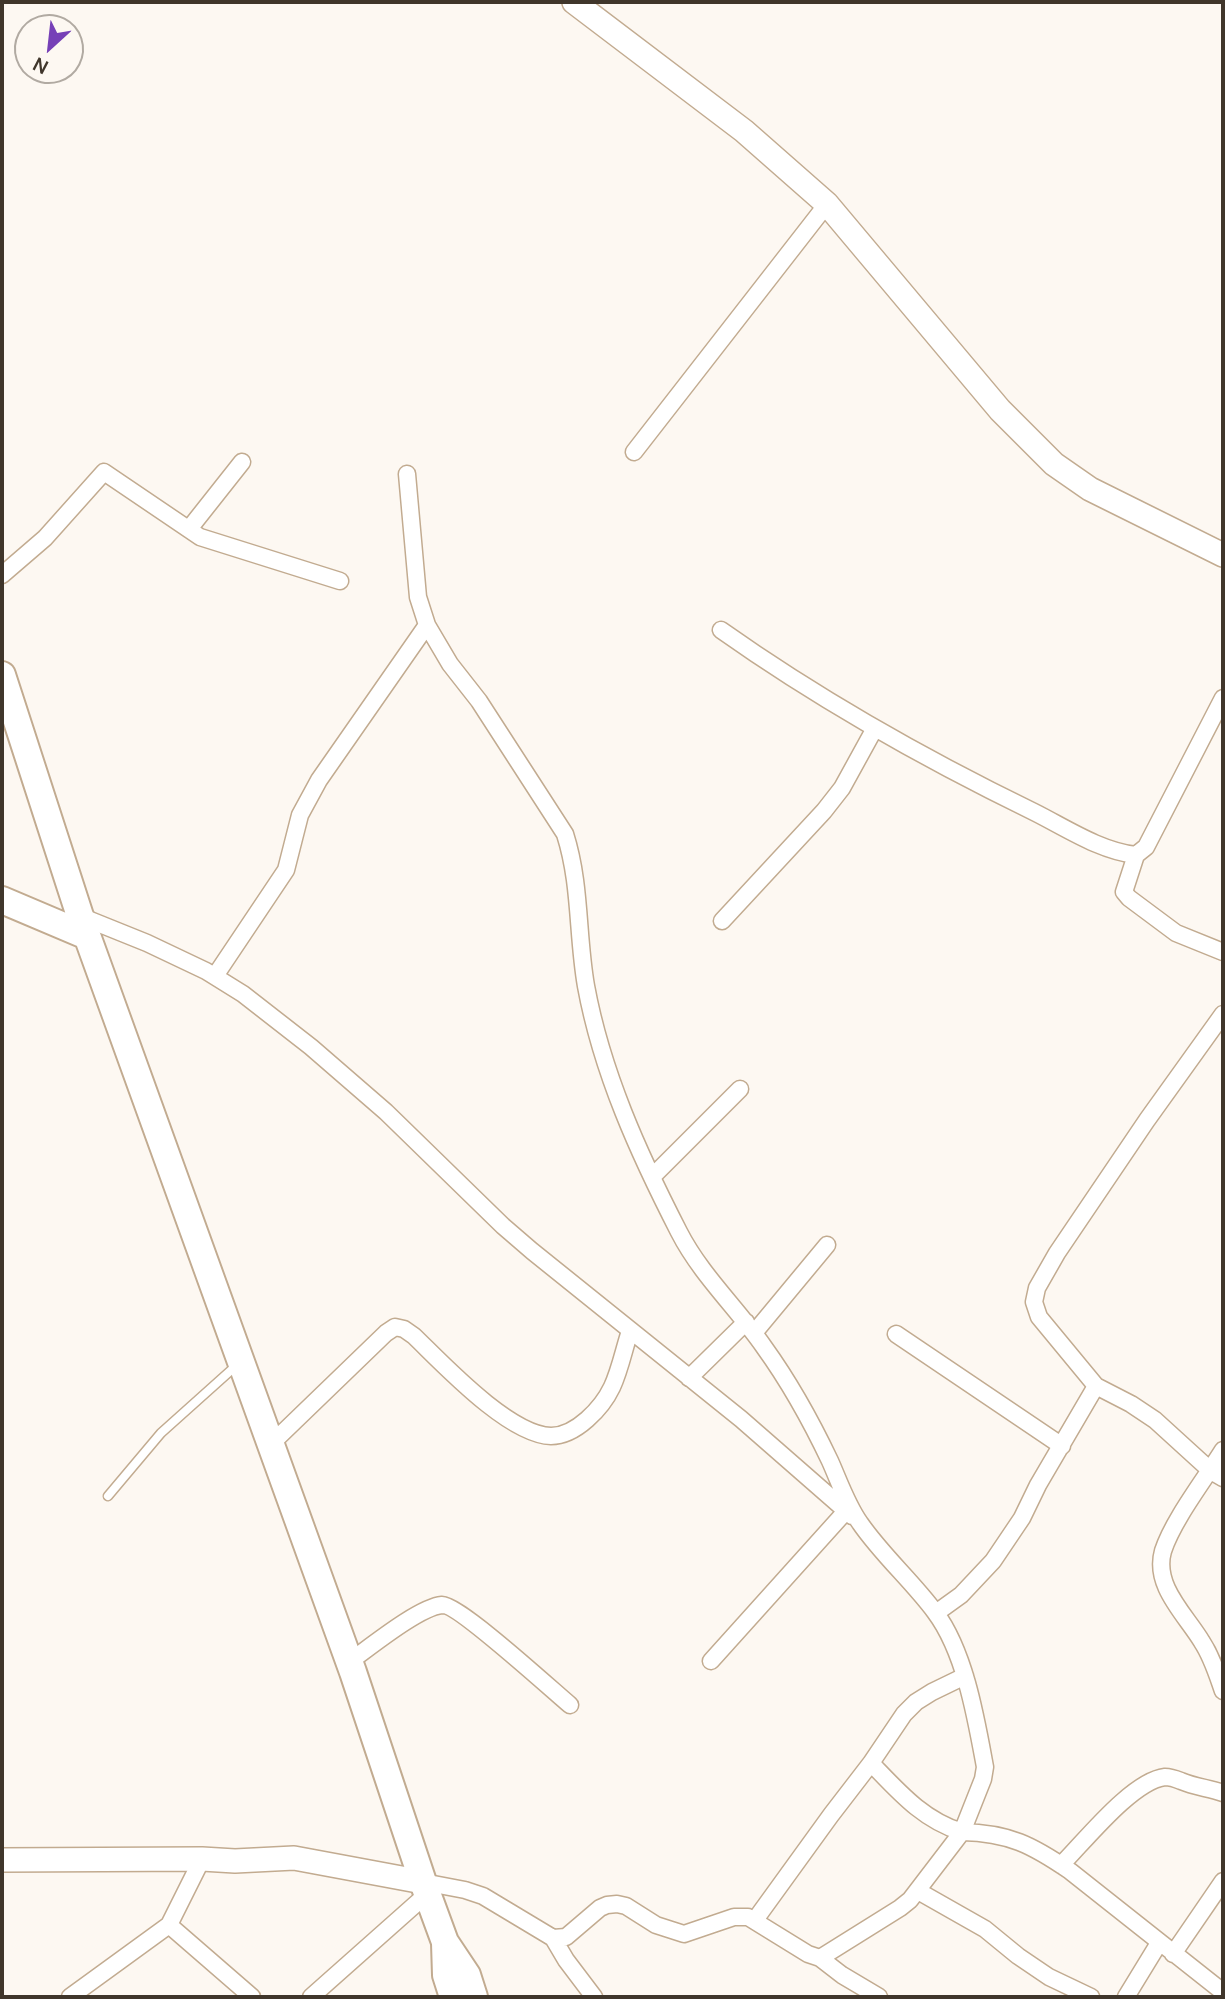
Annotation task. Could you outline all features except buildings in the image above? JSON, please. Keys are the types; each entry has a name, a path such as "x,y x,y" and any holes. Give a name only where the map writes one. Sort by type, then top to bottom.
{"main road":[{"path":"2,675 8,709 83,926 349,1662 425,1888 445,1942 467,1975 474,1997"},
{"path":"2,900 83,926"},
{"path":"445,1942 446,1975 453,1997"}],"street":[{"path":"574,2 744,131 827,204 1000,410 1054,464 1090,489 1223,555"},
{"path":"634,452 827,204"},
{"path":"189,529 242,462"},
{"path":"2,575 45,538 104,472 200,537 340,581"},
{"path":"407,474 418,597 427,625 450,664 479,701 565,834 573,857 583,957 594,1023 613,1087 681,1236 697,1262 787,1379 811,1421 853,1517"},
{"path":"215,976 286,870 300,816 319,780 427,625"},
{"path":"721,630 799,684 875,728 997,794 1090,840 1107,848 1136,855"},
{"path":"1223,698 1146,847 1136,855 1124,892 1176,933 1212,945 1223,952"},
{"path":"722,921 824,811 842,788 875,728"},
{"path":"83,926 147,943 215,976 311,1046 386,1112 503,1226 774,1447 853,1517 936,1613 965,1676 985,1767 984,1779 962,1832 918,1891 900,1908 820,1958"},
{"path":"1217,1475 1155,1420 1096,1386 1039,1317 1034,1303 1037,1288 1057,1253 1223,1014"},
{"path":"652,1177 740,1089"},
{"path":"689,1378 750,1328 827,1245"},
{"path":"270,1445 395,1327 414,1336 491,1408 535,1432 551,1436 568,1433 580,1425 606,1398 613,1385 630,1331"},
{"path":"896,1334 1062,1446"},
{"path":"936,1613 961,1595 993,1561 1022,1518 1038,1485 1096,1386"},
{"path":"1223,1450 1217,1475 1171,1534 1163,1551 1161,1566 1162,1577 1170,1594 1210,1656 1223,1691"},
{"path":"711,1661 853,1517"},
{"path":"349,1662 428,1609 446,1605 467,1619 570,1705"},
{"path":"755,1920 899,1721 916,1702 965,1676"},
{"path":"871,1763 934,1822 962,1832 986,1832 1026,1843 1061,1865 1223,1992"},
{"path":"1061,1865 1128,1797 1148,1783 1166,1777 1223,1793"},
{"path":"70,1997 169,1925 202,1858"},
{"path":"2,1860 202,1858 235,1861 294,1858 425,1888 465,1889 523,1918 552,1938 594,1997"},
{"path":"1173,1954 1223,1881"},
{"path":"311,1997 425,1888"},
{"path":"918,1891 985,1929 1049,1977 1091,1997"},
{"path":"552,1938 566,1937 607,1905 625,1906 656,1925 676,1933 692,1933 734,1917 748,1917 808,1954 820,1958 879,1997"},
{"path":"169,1925 252,1997"},
{"path":"1126,1997 1159,1943"}],"lane":[{"path":"108,1496 161,1433 240,1362"}]}
